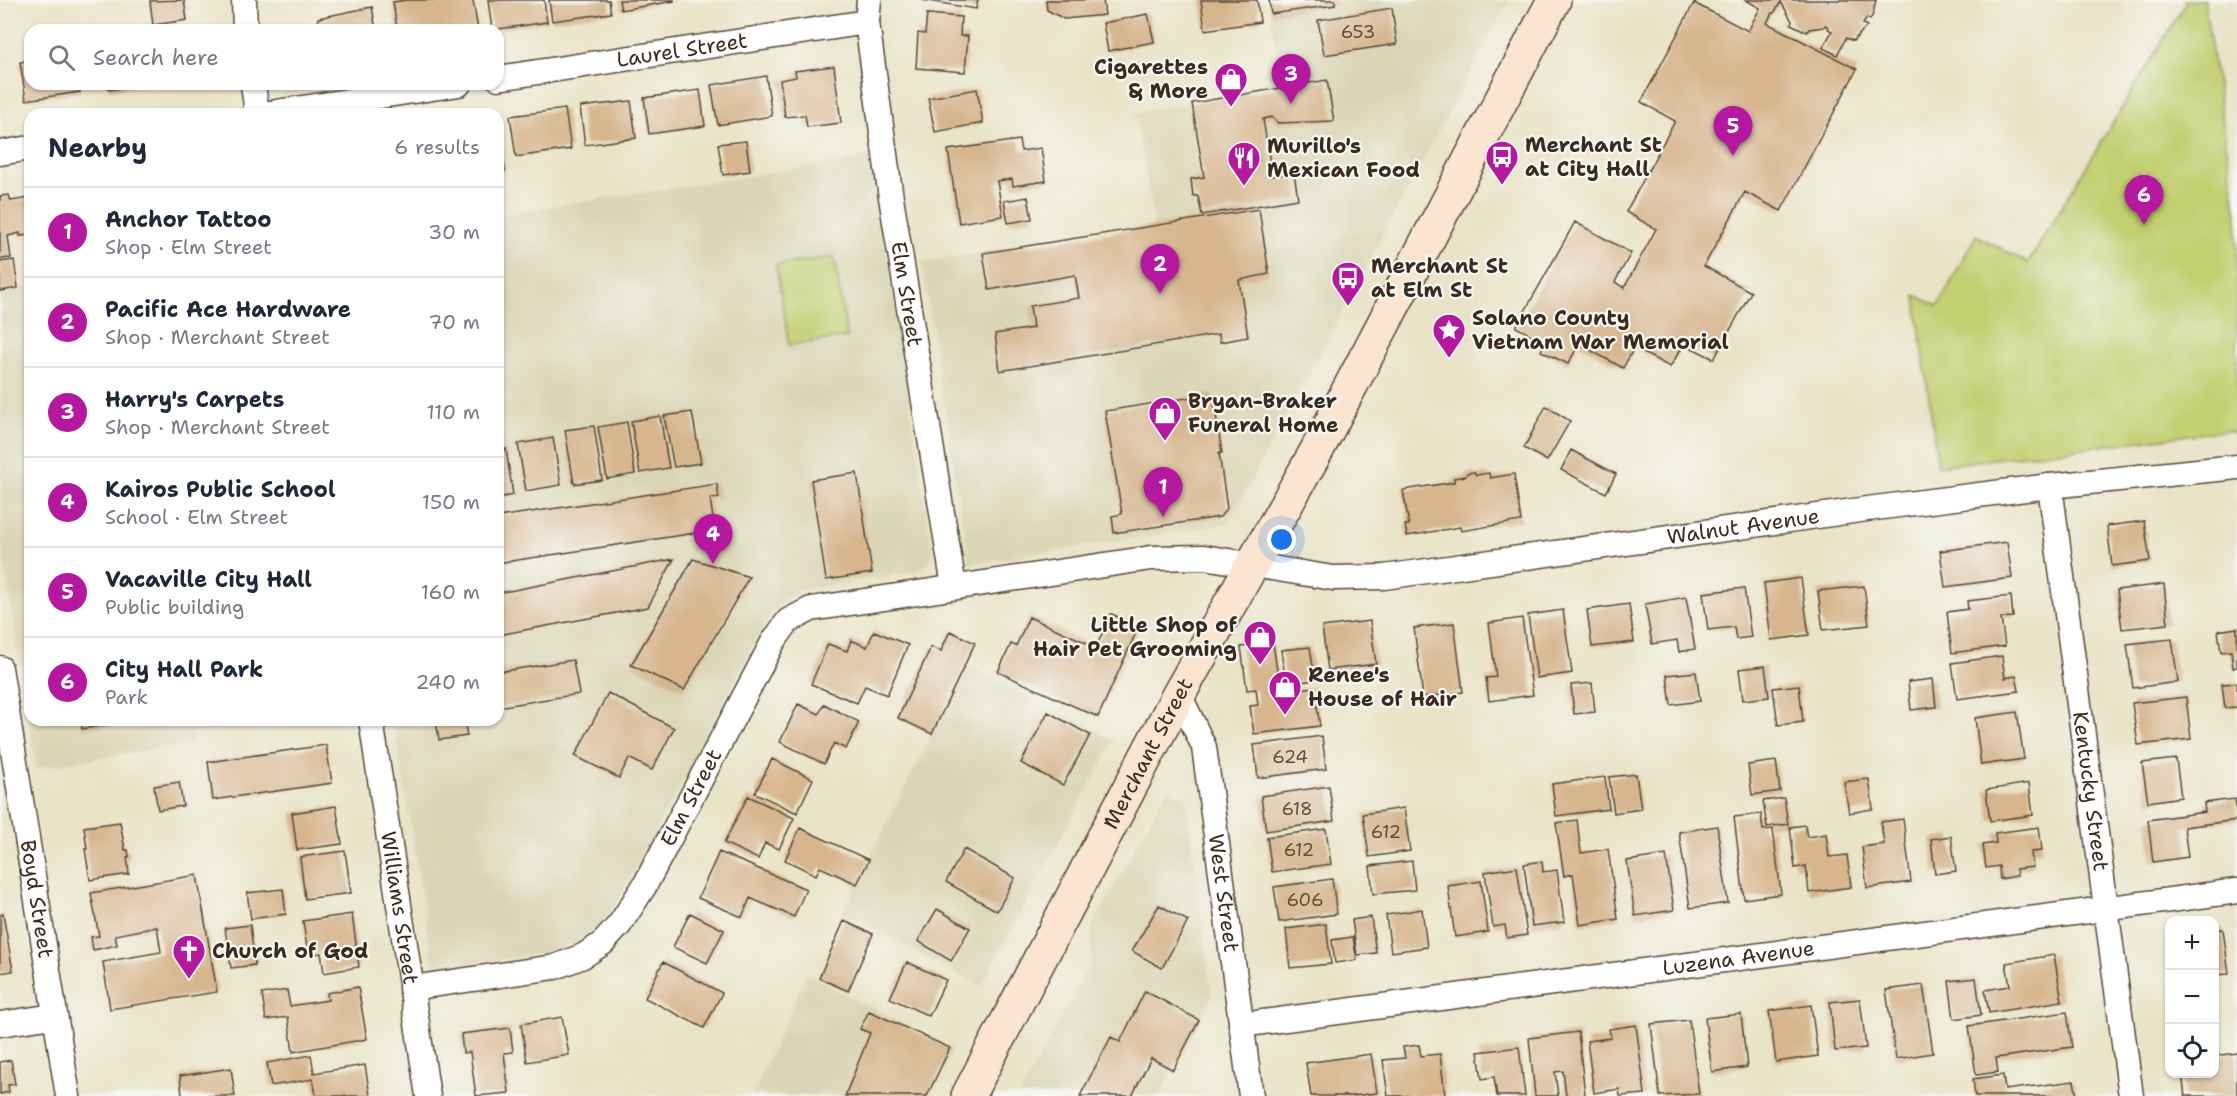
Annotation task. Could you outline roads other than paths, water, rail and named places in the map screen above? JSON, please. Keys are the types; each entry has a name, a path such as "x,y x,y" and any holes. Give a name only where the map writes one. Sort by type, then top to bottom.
{"main road":[{"name":"Merchant Street","path":"968,1096 1179,693 1348,393 1554,0"}],"street":[{"path":"244,0 245,24"},
{"name":"Elm Street","path":"868,11 892,203 954,587"},
{"name":"Laurel Street","path":"504,77 868,11"},
{"path":"254,90 256,108"},
{"path":"301,108 420,90"},
{"path":"0,153 24,149"},
{"name":"Walnut Avenue","path":"1251,566 1333,578 1384,577 1867,509 2050,486 2237,467"},
{"name":"Kentucky Street","path":"2050,486 2132,1096"},
{"name":"Elm Street","path":"411,988 555,967 583,956 603,943 620,924 645,885 773,642 788,621 811,609 1151,558 1204,557 1251,566"},
{"name":"Boyd Street","path":"0,668 5,737 68,1096"},
{"name":"West Street","path":"1179,693 1204,747 1251,1096"},
{"name":"Williams Street","path":"372,726 428,1096"},
{"name":"Luzena Avenue","path":"1241,1025 2237,891"},
{"path":"0,1024 54,1016"}],"place":[{"name":"Harry's Carpets","path":"1291,104"},
{"name":"Cigarettes & More","path":"1231,108"},
{"name":"Vacaville City Hall","path":"1733,156"},
{"name":"Merchant St at City Hall","path":"1502,186"},
{"name":"Murillo's Mexican Food","path":"1244,187"},
{"name":"City Hall Park","path":"2144,225"},
{"name":"Pacific Ace Hardware","path":"1160,294"},
{"name":"Merchant St at Elm St","path":"1348,307"},
{"name":"Solano County Vietnam War Memorial","path":"1449,359"},
{"name":"Bryan-Braker Funeral Home","path":"1165,442"},
{"name":"Anchor Tattoo","path":"1163,517"},
{"name":"Kairos Public School","path":"713,564"},
{"name":"Little Shop of Hair Pet Grooming","path":"1260,666"},
{"name":"Renee's House of Hair","path":"1285,716"},
{"name":"Church of God","path":"189,980"}]}
